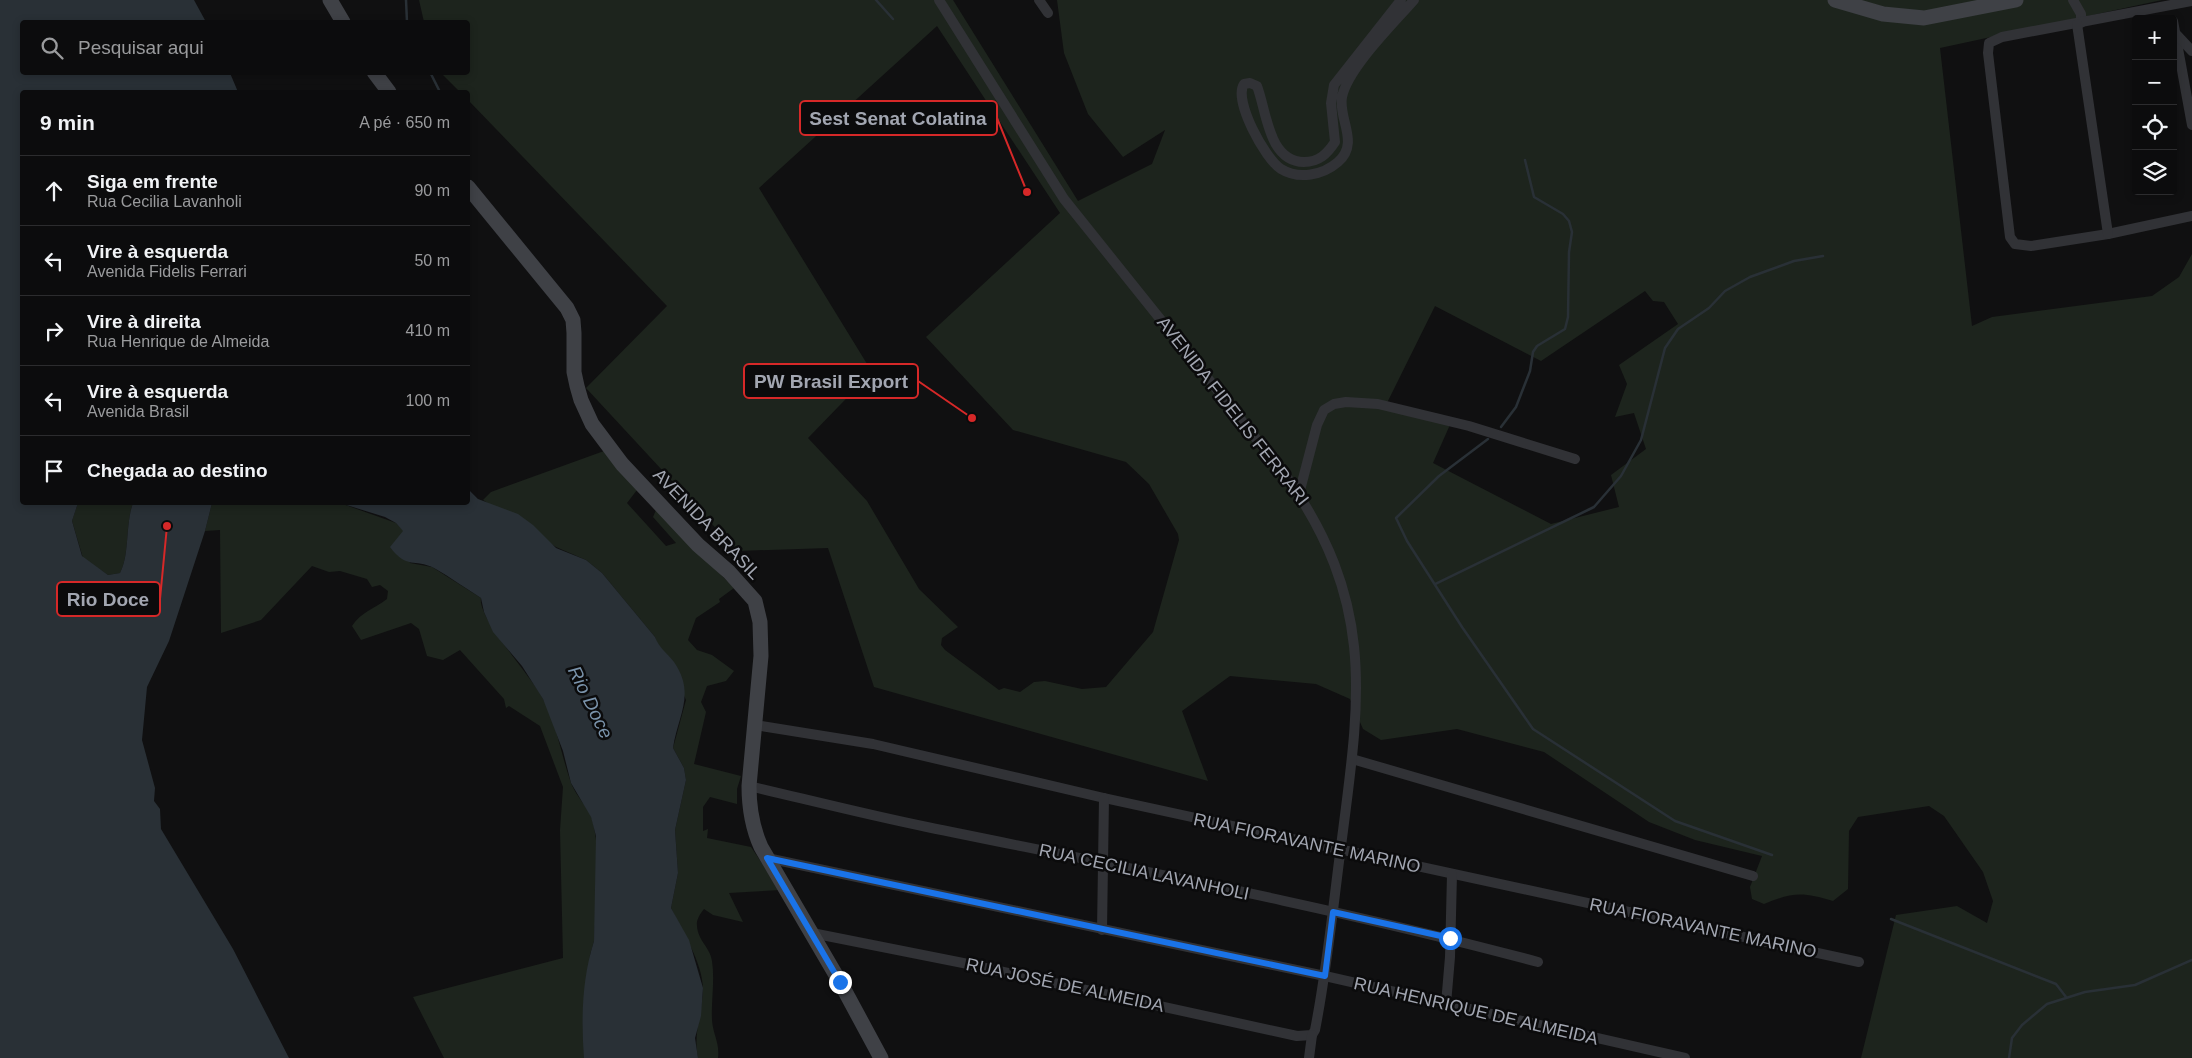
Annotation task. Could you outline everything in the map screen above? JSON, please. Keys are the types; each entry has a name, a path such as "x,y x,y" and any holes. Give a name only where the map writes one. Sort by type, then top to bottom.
{"main road":[{"path":"330,0 342,20"},
{"path":"1835,0 1883,14 1924,18 2016,0"},
{"path":"376,75 388,90"},
{"name":"AVENIDA BRASIL","path":"470,189 567,308 573,320 574,372 578,393 592,424 622,464 698,545 729,572 755,601 761,636 749,786 752,820 759,842 767,858 812,933 881,1058"}],"street":[{"name":"AVENIDA FIDELIS FERRARI","path":"939,0 1064,199 1299,494 1309,509 1331,554 1350,612 1357,674 1352,759 1333,912 1325,976 1309,1058"},
{"path":"1039,0 1048,13"},
{"path":"1401,0 1337,79 1331,103 1335,142 1322,157 1308,162 1290,159 1282,153 1273,139 1257,86 1250,83 1244,84 1241,89 1241,101 1255,132 1272,161 1283,171 1300,175 1318,174 1340,161 1346,150 1349,133 1342,105 1346,86 1373,49 1414,0"},
{"path":"2073,0 2081,14 2079,23 2108,234"},
{"path":"2192,1 2002,37 1994,40 1988,46 2010,237 2015,244 2026,246 2108,234 2192,216"},
{"path":"2171,5 2172,15"},
{"path":"2177,35 2192,50"},
{"path":"2177,44 2192,124"},
{"path":"1335,131 1341,137 1349,133"},
{"path":"1299,494 1317,424 1324,410 1334,404 1346,402 1378,404 1469,426 1575,459"},
{"name":"RUA FIORAVANTE MARINO","path":"755,725 873,744 1104,798 1859,962"},
{"path":"1352,759 1753,876"},
{"name":"RUA CECILIA LAVANHOLI","path":"749,786 925,826 1104,862 1450,938 1538,962"},
{"path":"1102,930 1104,798"},
{"name":"RUA HENRIQUE DE ALMEIDA","path":"767,858 1325,976 1686,1058"},
{"path":"1446,1004 1452,874"},
{"name":"RUA JOSÉ DE ALMEIDA","path":"812,933 963,962 1297,1036 1314,1032"}],"shaded area":[{"path":"419,0 953,0 1078,201 1152,164 1165,130 1123,157 1088,114 1064,53 1057,0 2162,0 1940,48 1972,326 1992,317 2152,296 2179,277 2192,254 2192,1058 1861,1058 1896,915 1957,906 1987,923 1993,901 1983,872 1944,816 1929,806 1858,817 1849,831 1848,889 1833,901 1814,896 1791,895 1764,904 1752,899 1750,887 1762,856 1695,840 1649,822 1544,752 1457,729 1381,740 1363,729 1350,699 1316,684 1230,676 1182,711 1208,781 874,687 828,548 737,551 586,388 667,306 470,102 470,90 458,90 443,75 470,75 470,20 424,20","holes":["937,26 1060,213 926,337 1013,430 1126,462 1149,484 1178,534 1179,540 1153,632 1106,687 1082,689 1045,681 1034,682 1020,692 1004,688 999,690 941,645 942,638 958,627 919,589 867,501 808,438 872,372 759,188","1645,291 1653,301 1664,302 1678,324 1619,365 1627,384 1615,417 1634,413 1646,449 1611,475 1619,507 1551,524 1433,463 1453,418 1385,407 1435,306 1541,361"]},
{"path":"604,451 637,490 627,503 666,546 676,543 653,517 656,510 734,588 719,599 720,602 696,618 688,640 697,650 712,655 734,671 726,681 707,686 701,702 706,712 694,764 741,776 737,789 737,804 710,797 703,807 703,831 708,829 707,838 751,847 780,890 729,893 743,922 713,915 704,909 698,919 698,931 712,961 712,1020 718,1048 718,1058 698,1058 697,1040 703,990 702,979 696,958 671,908 678,873 675,830 686,780 684,768 673,748 686,700 665,653 658,646 655,637 602,573 586,560 556,547 483,500 491,492"},
{"path":"77,505 133,505 125,557 120,573 108,575 83,558 72,521"},
{"path":"212,505 346,505 396,523 403,530 410,563 432,567 481,598 482,607 495,632 542,697 555,729 571,783 592,819 597,848 598,879 594,941 590,955 584,1058 444,1058 413,997 563,958 560,830 563,787 540,726 509,706 506,708 504,699 460,650 443,660 427,656 419,629 411,623 361,640 352,626 364,614 387,599 388,591 380,585 372,587 367,579 340,571 329,572 312,566 261,620 221,633 220,530 205,531"}],"water":[{"path":"0,0 194,0 205,20 20,20 20,75 231,75 237,90 20,90 20,505 77,505 72,521 82,556 108,575 120,573 123,565 133,505 212,505 205,531 169,641 147,687 142,740 155,788 154,801 160,809 161,829 233,949 289,1058 0,1058"},
{"name":"Rio Doce","path":"470,491 478,499 518,514 533,525 556,548 586,560 602,573 674,662 684,684 685,695 673,748 684,768 686,780 675,830 678,873 671,908 689,940 703,988 701,1016 695,1038 698,1058 584,1058 583,999 594,941 596,836 591,817 571,783 563,751 543,699 522,666 493,632 484,612 481,598 434,568 401,559 390,547 403,531 396,523 385,517 346,505 470,505"}],"waterway":[{"path":"406,0 407,20"},
{"path":"876,0 893,19"},
{"path":"432,75 439,90"},
{"path":"1501,427 1516,407 1530,371 1533,352 1537,346 1565,329 1568,317 1569,252 1572,232 1569,221 1563,214 1534,197 1525,160"},
{"path":"1435,584 1594,507 1621,476 1641,440 1665,348 1678,329 1709,308 1725,291 1750,277 1794,261 1823,256"},
{"path":"1488,439 1439,476 1396,518 1407,541 1462,627 1533,729 1675,821 1772,855"},
{"path":"1891,919 2056,984 2066,997"},
{"path":"2009,1058 2012,1038 2022,1025 2047,1004 2085,992 2135,985 2192,960"}],"place":[{"name":"Sest Senat Colatina","path":"1027,192"},
{"name":"PW Brasil Export","path":"972,418"},
{"name":"Rio Doce","path":"167,526"}],"route":[{"path":"840,982 767,858 1325,976 1333,912 1450,938"}]}
